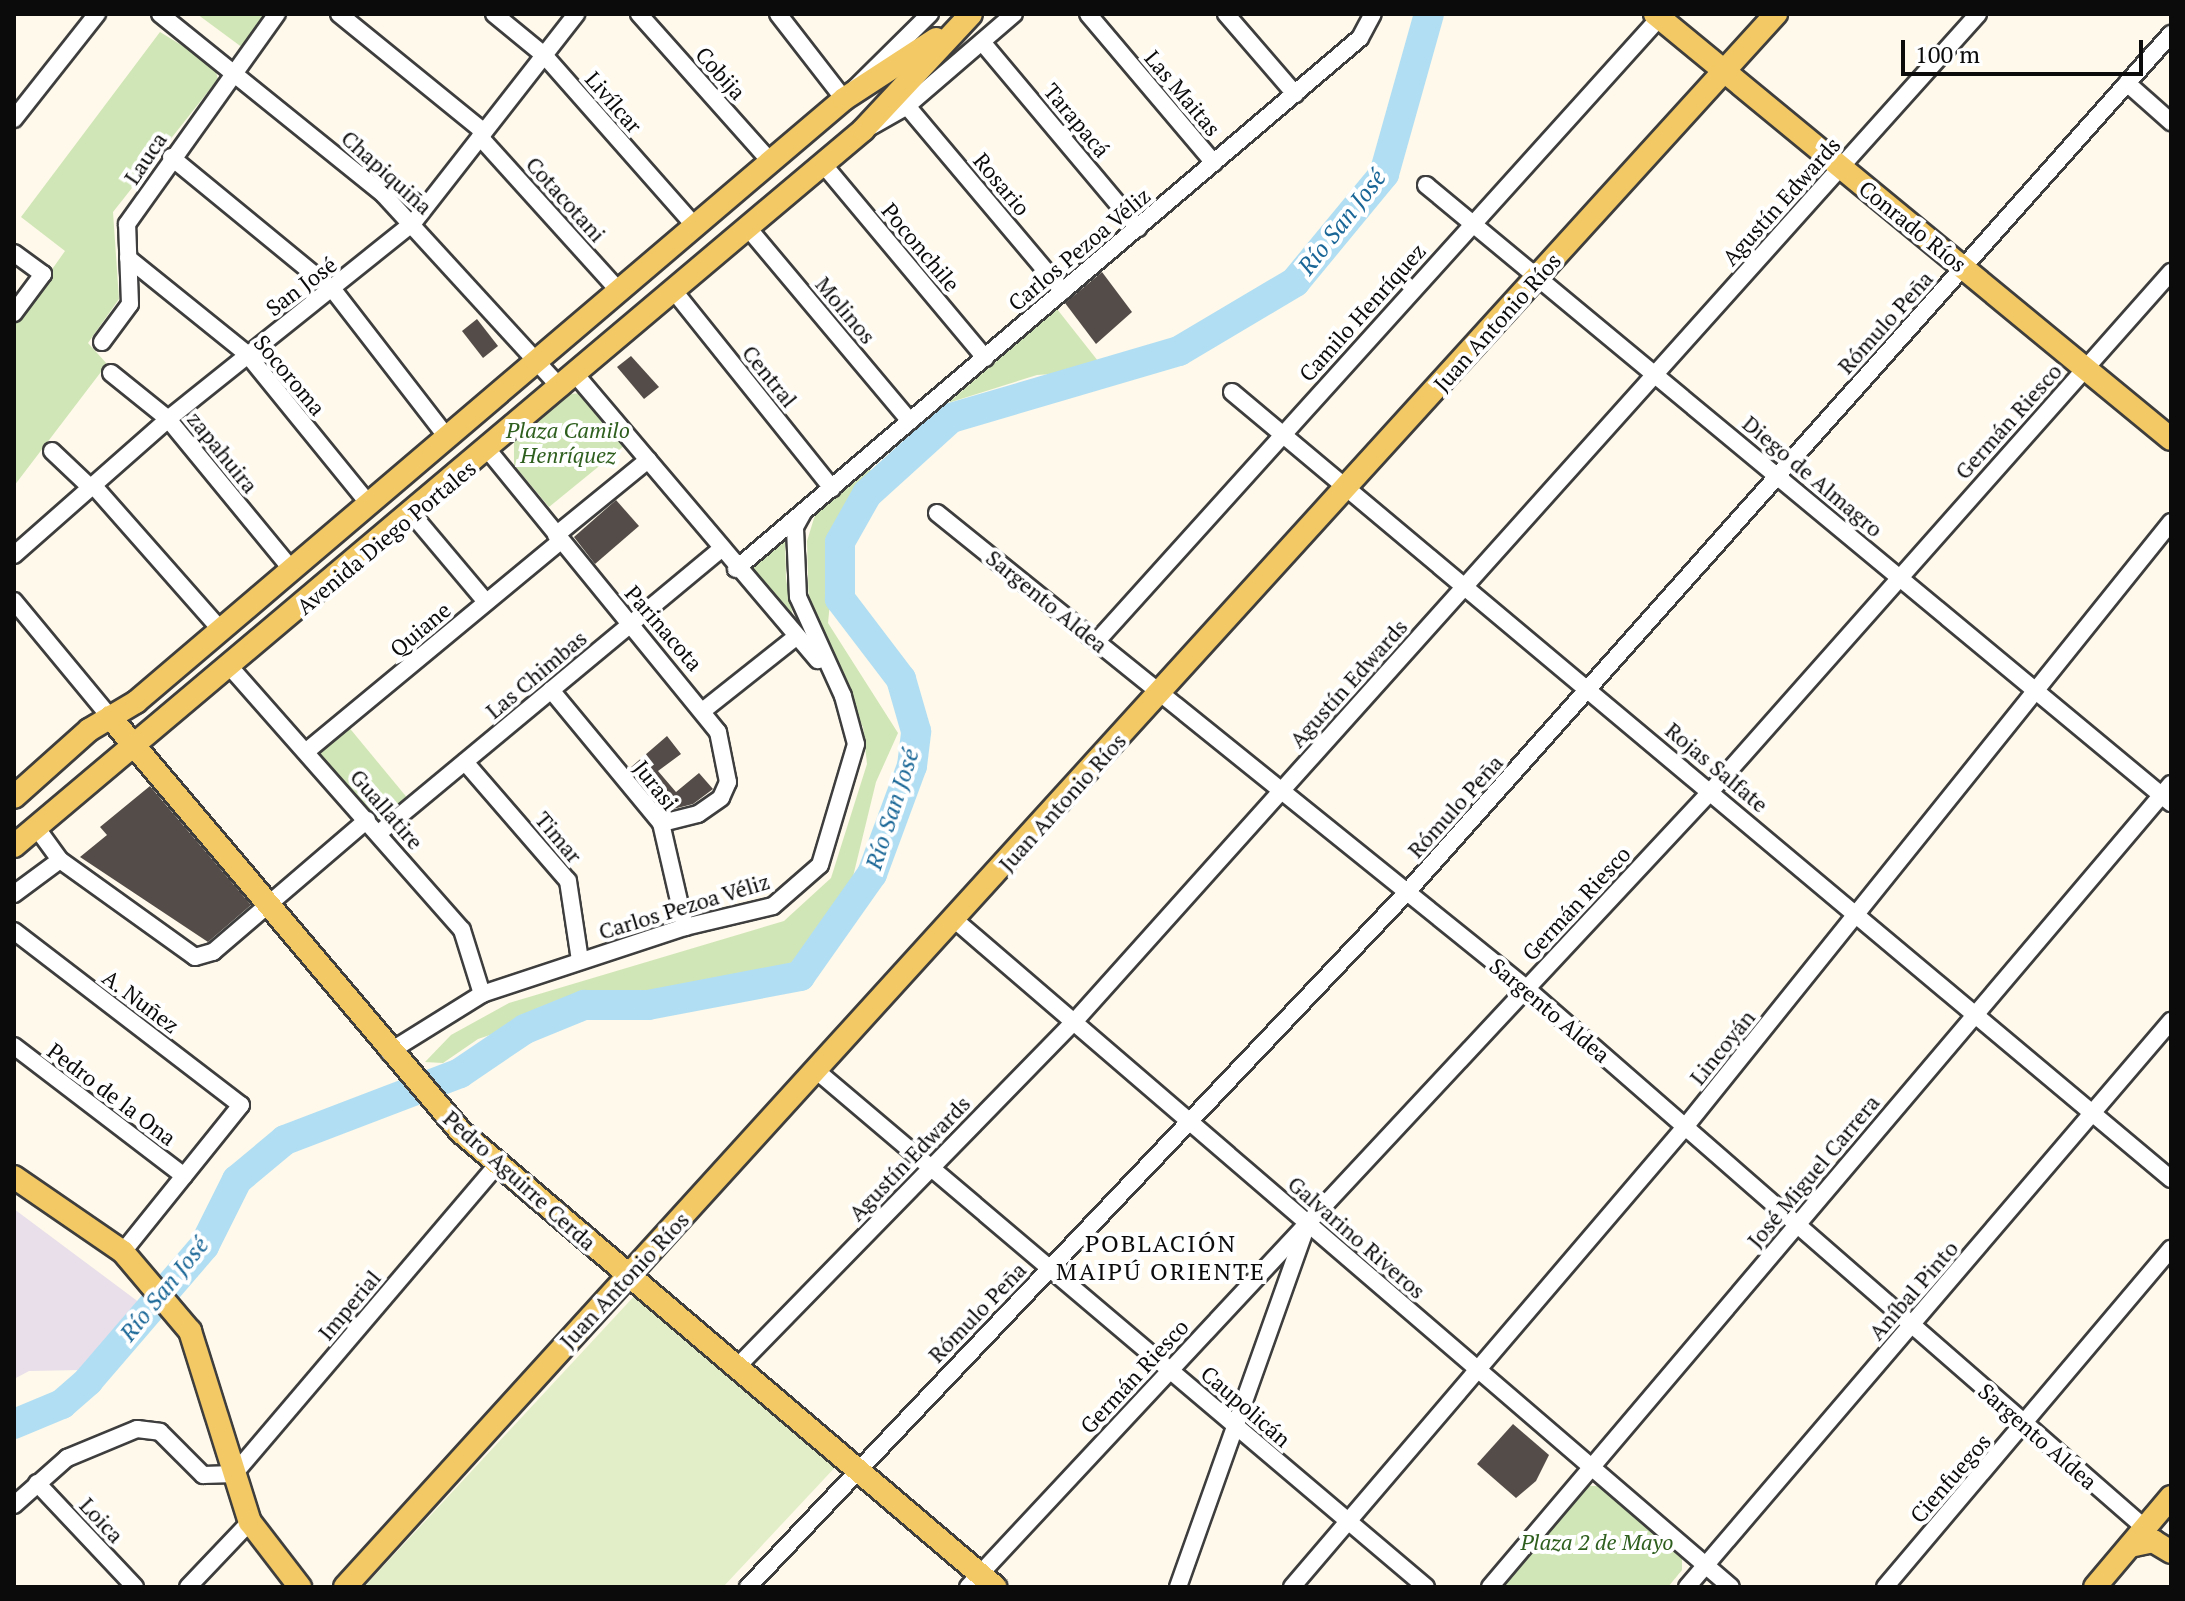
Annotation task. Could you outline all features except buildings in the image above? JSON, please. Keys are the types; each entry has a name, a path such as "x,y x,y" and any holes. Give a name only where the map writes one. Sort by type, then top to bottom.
{"main road":[{"name":"Juan Antonio Ríos","path":"345,1587 628,1275 818,1072 1776,14"},
{"name":"Conrado Ríos","path":"1659,15 2171,439"},
{"name":"Avenida Diego Portales","path":"16,790 221,630 844,99 967,17"},
{"name":"Avenida Diego Portales","path":"14,846 137,748 863,130 967,17"},
{"name":"Pedro Aguirre Cerda","path":"110,717 405,1071 453,1124 858,1470 981,1583"},
{"path":"14,1177 123,1252 145,1274 190,1331 250,1522 300,1587"},
{"path":"2095,1587 2171,1497"},
{"path":"2137,1537 2153,1541 2171,1552"}],"street":[{"path":"14,119 97,14"},
{"name":"Chapiquiña","path":"160,14 236,70 413,223 538,360 568,381 648,460 736,569 828,670"},
{"name":"Lauca","path":"102,342 130,304 126,227 171,157 277,14"},
{"name":"Cotacotani","path":"339,14 482,134 619,291"},
{"name":"Livílcar","path":"494,14 544,55 695,226"},
{"name":"San José","path":"14,555 168,419 247,354 334,291 413,223 576,14"},
{"name":"Cobija","path":"639,14 771,162"},
{"path":"778,14 844,99 903,36 930,14"},
{"path":"863,130 907,106 1014,14"},
{"name":"Las Maitas","path":"1088,14 1214,163"},
{"path":"1226,14 1295,94"},
{"name":"Carlos Pezoa Véliz","path":"736,569 1360,38 1373,14"},
{"name":"Agustín Edwards","path":"737,1367 1074,1022 1978,14"},
{"name":"Camilo Henríquez","path":"1097,641 1659,15"},
{"name":"Rómulo Peña","path":"748,1587 1407,892 2171,34"},
{"name":"Tarapacá","path":"982,42 1138,228"},
{"path":"2127,83 2171,122"},
{"name":"Rosario","path":"907,106 1063,291"},
{"path":"171,157 334,291 447,437"},
{"name":"Poconchile","path":"823,164 985,358"},
{"name":"Diego de Almagro","path":"1426,185 1656,373 2034,692 2168,794"},
{"name":"Molinos","path":"748,228 910,421"},
{"path":"14,253 43,274 14,313"},
{"name":"Socoroma","path":"128,258 247,354 369,504"},
{"name":"Germán Riesco","path":"981,1583 1171,1369 1711,791 2171,272"},
{"name":"Central","path":"674,291 832,488"},
{"name":"zapahuira","path":"111,373 168,419 292,570"},
{"name":"Rojas Salfate","path":"1232,392 1348,485 2171,1179"},
{"name":"Parinacota","path":"488,450 558,538 705,709 725,750 728,782 712,807 661,823"},
{"path":"52,451 92,486 221,630"},
{"name":"Quiane","path":"308,750 486,602 648,460"},
{"name":"Carlos Pezoa Véliz","path":"389,1052 482,994 685,927 773,906 820,865 856,744 798,597 795,527 804,511"},
{"name":"Sargento Aldea","path":"937,513 1526,988 2025,1424 2137,1537"},
{"path":"412,514 486,602"},
{"name":"Lincoyán","path":"1292,1587 1685,1127 2171,522"},
{"name":"Las Chimbas","path":"379,833 721,549"},
{"name":"Pedro Aguirre Cerda","path":"14,601 110,717"},
{"path":"705,709 796,637"},
{"name":"Guallatire","path":"231,668 308,750 462,930 482,994"},
{"name":"Jurasi","path":"551,690 661,823 685,927"},
{"name":"Timar","path":"465,762 568,881 580,960"},
{"name":"José Miguel Carrera","path":"1490,1587 1796,1224 2168,794"},
{"path":"36,827 60,860 195,957 205,955 367,820"},
{"path":"14,894 60,860"},
{"name":"Galvarino Riveros","path":"955,920 1731,1587"},
{"name":"A. Nuñez","path":"14,931 241,1105 184,1176"},
{"name":"Aníbal Pinto","path":"1687,1587 2171,1021"},
{"name":"Pedro de la Ona","path":"14,1046 184,1176"},
{"name":"Caupolicán","path":"818,1072 1052,1266 1237,1428 1426,1587"},
{"name":"Imperial","path":"234,1474 498,1164"},
{"path":"123,1252 184,1176"},
{"path":"1178,1587 1237,1428 1307,1223"},
{"name":"Cienfuegos","path":"1885,1587 2171,1249"},
{"path":"14,1505 67,1458 125,1431 148,1429 171,1440 203,1475 234,1474"},
{"name":"Loica","path":"37,1483 135,1587"},
{"path":"188,1587 250,1522"}],"shaded area":[{"path":"14,1209 140,1303 81,1370 29,1371 14,1379"}],"green space":[{"path":"197,14 268,14 243,48"},
{"path":"160,32 214,65 218,79 113,212 119,299 88,343 107,364 14,486 14,323 65,251 21,217"},
{"path":"1057,309 1098,361 1080,372 1037,375 948,403"},
{"name":"Plaza Camilo Henríquez","path":"580,393 625,445 549,507 514,465 514,439 562,395"},
{"path":"868,468 875,474 848,508 835,550 828,623 898,733 876,782 850,889 803,964 773,978 750,976 677,998 630,995 565,1010 478,1039 443,1063 425,1062 451,1035 509,1003 784,921 831,878 867,764 863,727 822,650 809,610 807,541 815,515"},
{"path":"785,536 786,579 794,623 747,568"},
{"path":"347,725 409,800 377,819 315,752"},
{"path":"638,1292 839,1463 723,1587 364,1587"},
{"name":"Plaza 2 de Mayo","path":"1588,1486 1599,1486 1682,1558 1682,1570 1668,1587 1501,1587"}],"waterway":[{"name":"Río San José","path":"14,1424 62,1404 88,1381 204,1246 237,1180 285,1140 460,1073 525,1029 584,1005 648,1005 800,976 872,874 912,766 916,731 901,679 840,599 840,542 867,494 951,418 1179,351 1295,282 1384,174 1429,14"}],"district":[{"name":"POBLACIÓN MAIPÚ ORIENTE","path":"1161,1258"}]}
